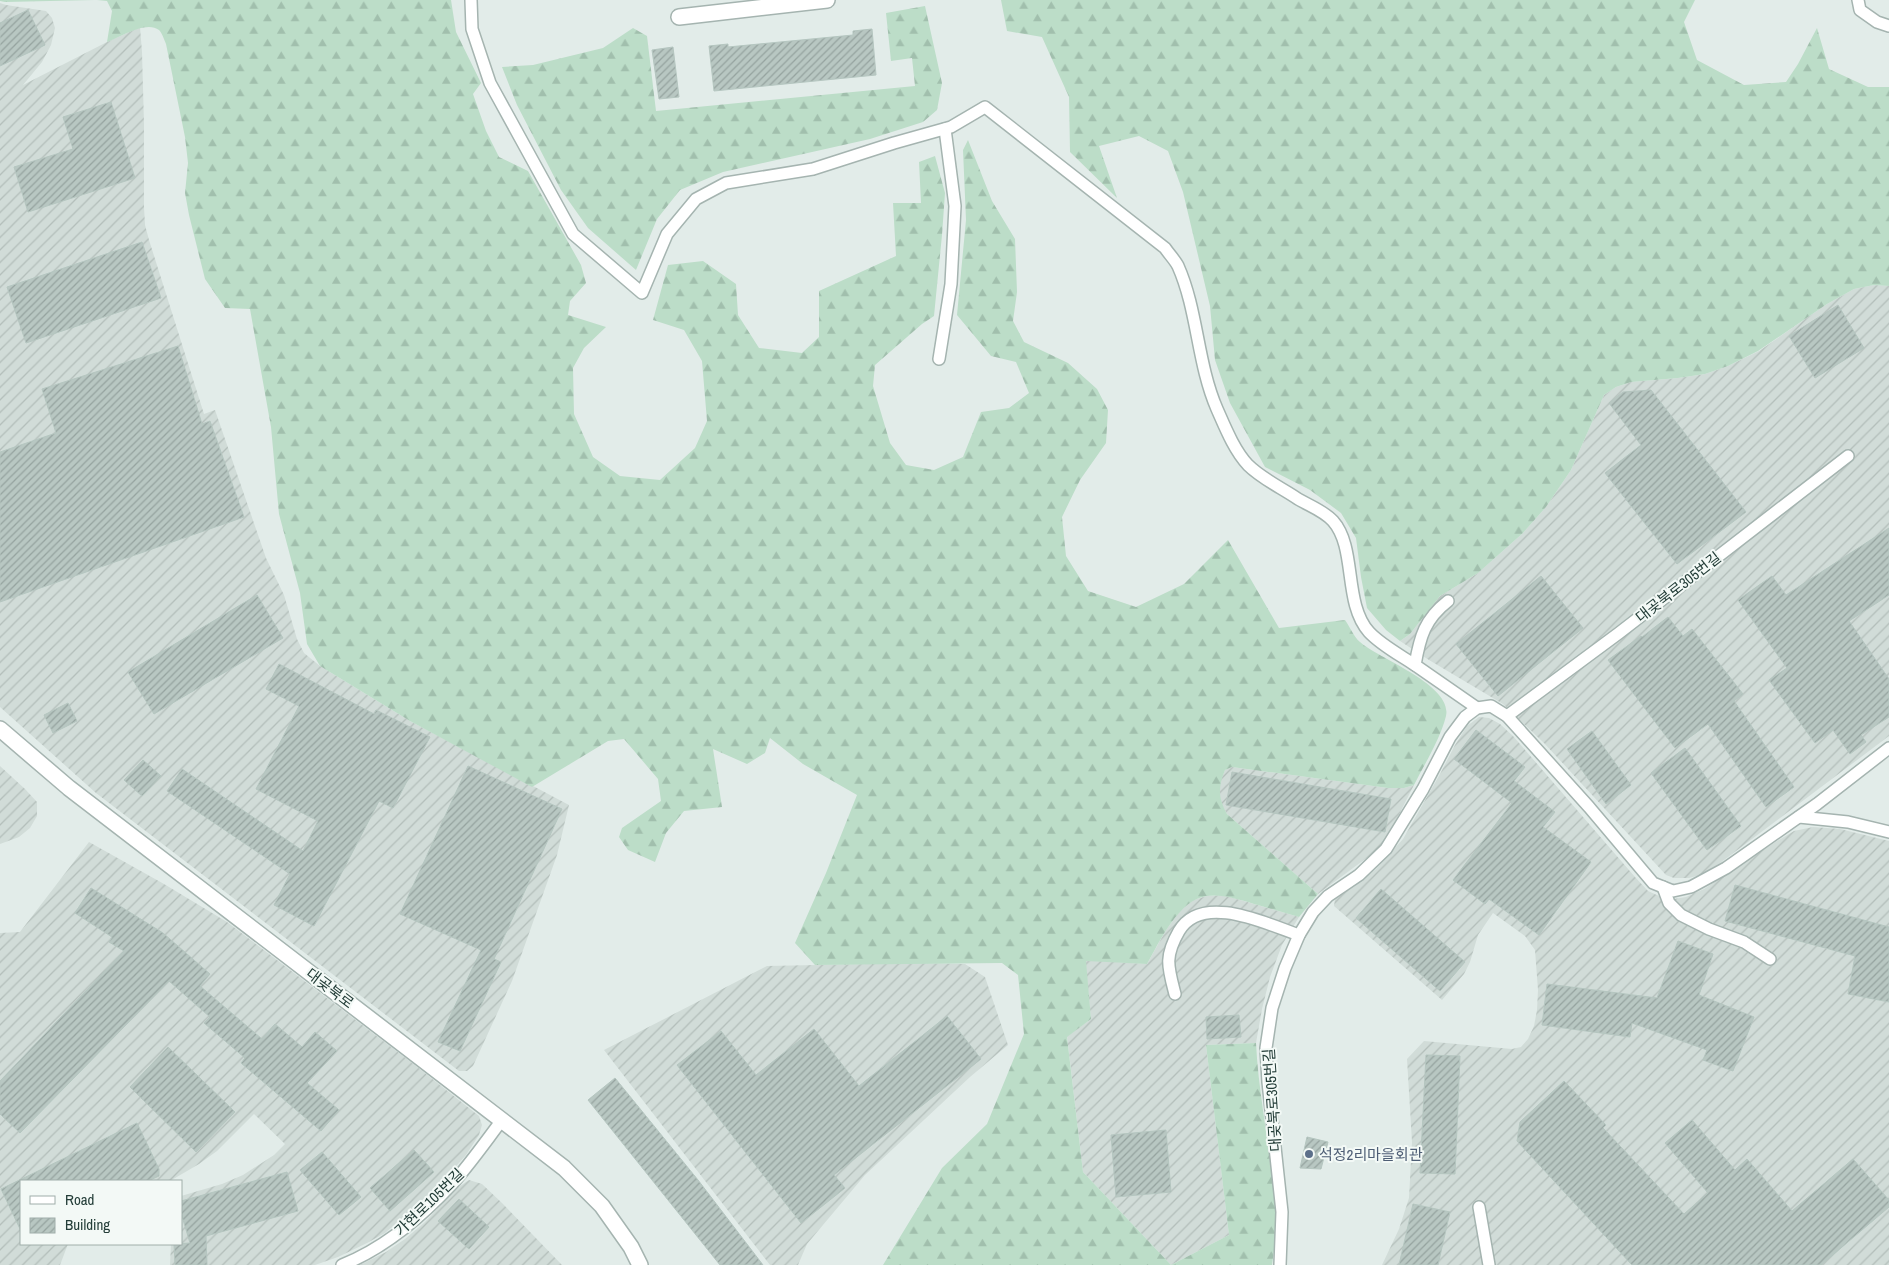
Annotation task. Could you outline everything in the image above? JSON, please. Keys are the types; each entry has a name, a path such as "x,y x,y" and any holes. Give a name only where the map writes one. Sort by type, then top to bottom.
{"street":[{"path":"679,17 827,0"},
{"name":"대곶북로","path":"0,729 69,788 564,1168 602,1206 631,1247 640,1265"}],"lane":[{"path":"470,0 472,28 490,83 573,234 642,293 667,234 696,199 726,183 812,169 945,128 985,107 1165,248 1178,265 1188,297 1204,369 1216,408 1237,450 1248,465 1264,478 1334,521 1342,537 1354,598 1360,618 1368,631 1477,708 1491,706 1507,716 1654,883 1673,891 1691,887 1726,868 1799,817 1889,748"},
{"path":"1858,0 1860,10 1877,22 1889,26"},
{"path":"939,358 951,284 955,206 945,128"},
{"name":"대곶북로305번길","path":"1507,716 1620,633 1848,456"},
{"path":"1415,665 1421,636 1427,623 1436,610 1448,602"},
{"name":"대곶북로305번길","path":"1280,1265 1282,1212 1266,1048 1272,1008 1285,968 1299,935 1312,912 1328,896 1359,875 1386,849 1423,788 1450,737 1465,717 1477,708"},
{"path":"1799,817 1848,822 1889,832"},
{"path":"1663,887 1669,903 1681,915 1709,929 1744,942 1770,959"},
{"path":"1175,994 1168,967 1170,947 1181,928 1198,914 1217,911 1247,916 1299,935"},
{"name":"가현로105번길","path":"342,1265 382,1246 413,1220 452,1184 502,1120"},
{"path":"1480,1207 1490,1265"}],"shaded area":[{"path":"0,3 46,11 52,18 55,28 51,45 42,62 23,85 140,27 144,124 145,225 204,414 215,410 266,558 284,595 297,639 304,653 320,666 410,721 569,805 557,855 512,981 473,1066 467,1071 459,1071 96,793 0,707"},
{"path":"1874,285 1889,286 1889,736 1720,863 1700,875 1689,878 1674,878 1666,875 1544,743 1503,704 1400,641 1410,634 1440,596 1478,573 1523,533 1546,507 1571,470 1604,395 1616,387 1631,382 1705,374 1728,366 1759,351 1827,304 1854,289"},
{"path":"1479,717 1489,718 1500,724 1513,736 1635,877 1648,891 1659,896 1674,899 1686,897 1704,889 1794,831 1813,827 1840,829 1889,841 1889,1265 1382,1265 1399,1229 1409,1198 1412,1142 1407,1059 1424,1041 1512,1049 1521,1047 1528,1039 1534,1026 1537,1010 1538,990 1535,950 1525,936 1493,913 1478,935 1470,962 1464,974 1442,1000 1334,906 1335,899 1376,869 1403,839 1455,745 1467,726"},
{"path":"0,766 37,802 37,816 30,828 19,837 0,844"},
{"path":"1232,767 1388,788 1404,788 1414,785 1388,836 1376,851 1318,894 1227,814 1221,804 1219,793 1220,781 1225,770"},
{"path":"89,842 227,922 479,1116 482,1125 479,1135 466,1155 443,1181 385,1233 338,1257 315,1265 170,1265 171,1245 182,1245 182,1196 222,1184 243,1175 274,1155 285,1144 254,1114 217,1151 172,1180 20,1180 20,1245 68,1245 60,1265 0,1265 0,933 20,932"},
{"path":"1223,895 1299,917 1282,945 1270,977 1256,1043 1206,1045 1229,1235 1171,1265 1083,1172 1067,1036 1091,1019 1085,960 1147,964 1166,930 1180,911 1193,900 1207,896"},
{"path":"965,964 985,977 1008,1045 970,1077 865,1175 807,1244 798,1265 770,1265 604,1050 767,966"},
{"path":"469,1180 482,1184 562,1265 360,1265 386,1252 405,1239 425,1222 457,1188"}],"green space":[{"path":"0,0 95,0 5,2 0,1"},
{"path":"97,0 451,0 456,32 481,83 473,94 486,131 499,157 528,171 581,265 586,283 570,301 568,315 606,327 584,348 573,368 574,414 593,457 620,476 660,480 695,448 707,421 702,361 684,330 653,320 668,265 703,261 736,284 738,315 759,348 802,353 819,337 819,291 896,256 893,203 921,203 919,162 935,156 945,193 934,316 922,324 875,365 873,386 890,443 906,465 934,470 963,457 981,412 1009,408 1029,393 1016,362 991,356 957,315 966,220 963,150 968,140 992,201 1015,239 1017,292 1013,321 1024,342 1068,363 1097,389 1108,410 1106,443 1080,480 1062,517 1066,556 1088,591 1136,607 1184,584 1228,540 1279,628 1345,620 1360,642 1427,683 1438,694 1445,705 1446,716 1436,743 1414,785 1404,788 1388,788 1232,767 1225,770 1220,792 1227,814 1318,894 1299,917 1234,898 1206,896 1188,904 1180,912 1166,930 1147,964 1086,961 1091,1019 1067,1037 1083,1172 1171,1265 883,1265 942,1168 987,1124 1024,1034 1018,975 1002,963 815,965 795,943 826,873 857,795 803,764 770,738 765,753 747,764 713,749 722,807 684,811 666,833 655,862 628,850 619,837 622,828 661,801 658,779 624,739 608,741 532,787 410,721 320,666 307,644 300,593 279,514 271,427 250,309 225,308 205,279 189,215 185,193 188,163 185,137 166,44 162,34 154,27 133,30 107,42 112,11 107,1"},
{"path":"1001,0 1695,0 1684,22 1697,60 1744,85 1786,82 1817,28 1829,69 1868,87 1889,87 1889,286 1874,285 1854,289 1827,304 1758,351 1728,366 1705,374 1631,382 1616,387 1604,395 1571,470 1546,507 1523,533 1478,573 1440,596 1410,634 1400,641 1386,630 1367,608 1356,538 1341,513 1310,490 1265,467 1230,403 1215,360 1210,306 1183,192 1168,151 1139,136 1099,146 1117,198 1070,152 1069,97 1042,37 1007,31"},
{"path":"925,6 942,83 937,110 923,122 870,139 723,172 680,190 657,219 636,270 588,228 561,190 517,105 502,67 533,65 603,48 633,28 647,36 656,111 915,86 912,58 891,61 886,13"},
{"path":"1256,1043 1275,1201 1276,1228 1272,1265 1171,1265 1229,1235 1206,1045"}],"building":[{"path":"28,10 45,45 0,66 0,23"},
{"path":"872,29 876,75 714,91 709,46 728,44 728,47 853,35 853,31"},
{"path":"673,47 679,97 659,99 652,50"},
{"path":"111,102 135,178 28,212 14,167 73,149 63,117"},
{"path":"142,242 161,298 26,343 7,287"},
{"path":"1838,305 1864,348 1815,378 1789,336"},
{"path":"178,346 202,424 210,421 244,517 0,602 0,452 56,433 42,389"},
{"path":"1651,390 1746,512 1677,564 1605,473 1641,445 1609,403 1623,392"},
{"path":"1889,528 1889,595 1849,621 1889,679 1889,717 1861,735 1866,742 1850,754 1833,730 1815,743 1769,680 1787,668 1738,600 1772,576 1786,595"},
{"path":"1541,576 1583,628 1498,696 1456,644"},
{"path":"257,595 283,638 154,714 128,672"},
{"path":"1668,617 1683,636 1692,629 1743,694 1734,701 1794,787 1766,807 1708,724 1675,748 1608,660"},
{"path":"279,664 374,714 376,710 430,737 393,808 379,801 314,926 274,905 290,874 167,791 182,769 303,851 318,821 256,789 299,706 266,689"},
{"path":"68,703 77,721 53,733 44,715"},
{"path":"1476,730 1525,767 1514,781 1555,812 1543,827 1591,862 1539,935 1489,899 1485,904 1453,880 1512,803 1454,759"},
{"path":"1592,731 1631,785 1606,804 1567,749"},
{"path":"1685,748 1741,826 1707,850 1651,773"},
{"path":"143,760 161,776 142,796 124,780"},
{"path":"468,766 562,809 494,959 501,962 460,1051 438,1042 481,950 400,914"},
{"path":"1232,772 1391,799 1385,832 1226,805"},
{"path":"1735,885 1889,927 1889,1002 1848,994 1855,956 1725,921"},
{"path":"91,888 163,933 210,974 200,986 262,1039 275,1024 302,1047 315,1032 337,1051 307,1083 339,1110 321,1131 241,1063 245,1058 204,1023 210,1017 169,981 20,1133 0,1114 0,1081 124,951 109,942 112,937 75,913"},
{"path":"1381,889 1465,962 1440,991 1356,918"},
{"path":"1678,941 1713,954 1699,995 1754,1017 1733,1071 1703,1060 1707,1050 1632,1023 1630,1037 1542,1025 1547,984 1657,998"},
{"path":"1239,1015 1241,1037 1207,1039 1206,1017"},
{"path":"947,1016 981,1059 834,1175 845,1188 801,1223 677,1065 721,1031 756,1075 814,1029 859,1086"},
{"path":"168,1047 235,1112 196,1152 130,1087"},
{"path":"1426,1055 1460,1056 1455,1174 1420,1173"},
{"path":"615,1078 698,1180 763,1265 720,1265 588,1100"},
{"path":"1564,1081 1606,1125 1603,1128 1684,1214 1708,1193 1665,1143 1692,1120 1735,1170 1747,1159 1792,1211 1853,1159 1889,1200 1889,1207 1821,1265 1632,1265 1517,1141 1520,1122"},
{"path":"137,1123 159,1169 159,1176 150,1180 20,1180 20,1229 1,1189"},
{"path":"1166,1130 1171,1192 1116,1197 1111,1135"},
{"name":"석정2리마을회관","path":"1307,1137 1328,1142 1321,1169 1300,1168"},
{"path":"414,1150 434,1172 390,1211 370,1188"},
{"path":"322,1152 361,1197 339,1215 300,1170"},
{"path":"287,1172 298,1211 206,1236 207,1265 175,1265 174,1245 190,1243 182,1216 182,1201"},
{"path":"459,1199 489,1227 469,1249 438,1221"},
{"path":"1413,1204 1450,1212 1438,1265 1399,1265"}],"place":[{"name":"석정2리마을회관","path":"1309,1154"}]}
